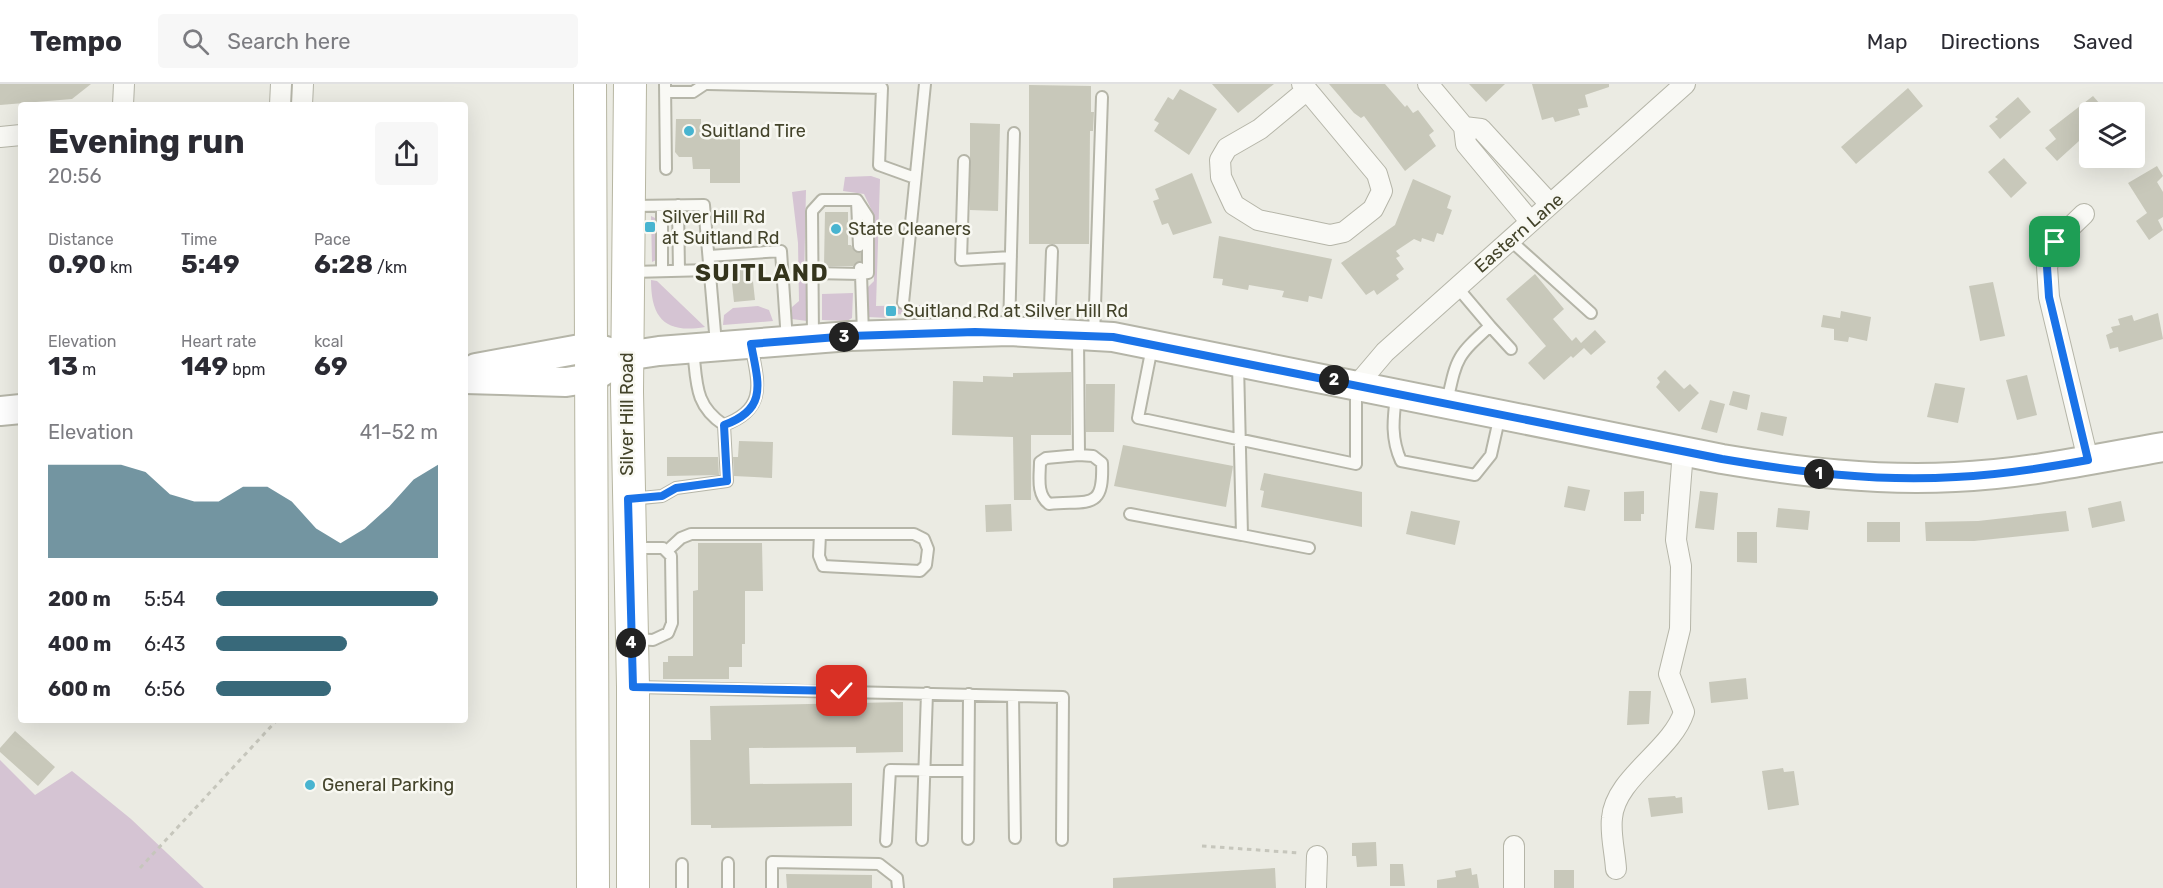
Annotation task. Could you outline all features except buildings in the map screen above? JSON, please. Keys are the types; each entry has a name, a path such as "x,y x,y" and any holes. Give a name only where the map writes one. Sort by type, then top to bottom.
{"main road":[{"name":"Silver Hill Road","path":"590,84 593,888"},
{"name":"Silver Hill Road","path":"630,84 626,356 633,687 633,888"},
{"path":"468,369 591,347 626,356 863,336 1009,332 1086,336 1153,345 1683,451 1823,474 1893,478 1955,477 2030,470 2163,447"},
{"path":"468,379 566,382 592,378 626,356"},
{"path":"0,411 18,409"},
{"path":"592,814 633,812"}],"street":[{"path":"123,102 124,84"},
{"path":"280,102 281,84"},
{"path":"302,102 303,84"},
{"path":"1428,84 1464,127 1466,144 1530,221"},
{"name":"Eastern Lane","path":"1356,384 1385,352 1685,84"},
{"path":"1305,87 1377,174 1383,191 1373,209 1344,232 1330,235 1258,220 1234,205 1221,177 1220,160 1227,148 1260,129 1305,87"},
{"path":"1464,127 1481,129 1550,204"},
{"path":"0,137 18,135"},
{"path":"2084,214 2055,242 2047,267 2049,297 2088,460"},
{"path":"1616,868 1611,818 1615,804 1638,771 1673,735 1684,712 1669,674 1680,629 1681,566 1676,540 1683,451"},
{"path":"1514,846 1514,888"},
{"path":"1316,888 1317,856"}],"lane":[{"path":"666,169 665,88 693,92 706,84 882,88 879,165 915,178"},
{"path":"903,303 925,84"},
{"path":"1079,455 1102,97"},
{"path":"1009,332 1014,133"},
{"path":"964,161 961,260 1011,257"},
{"path":"800,340 813,273 812,211 822,200 856,200"},
{"path":"856,200 859,246"},
{"path":"813,273 860,270 868,273 868,217 856,200"},
{"path":"678,205 679,271"},
{"path":"628,206 704,205 710,270 705,349 698,393 710,415 724,425"},
{"path":"662,206 662,271"},
{"path":"1510,240 1591,313"},
{"path":"1048,334 1052,251"},
{"path":"709,256 781,252 800,340"},
{"path":"627,272 710,270"},
{"path":"860,270 863,336"},
{"path":"1457,287 1511,349"},
{"path":"1447,403 1456,361 1464,349 1490,326"},
{"path":"724,425 741,419 757,399 758,379 751,344"},
{"path":"1153,345 1138,418 1242,442 1356,464 1356,384"},
{"path":"1238,362 1242,442 1242,534"},
{"path":"1396,392 1392,422 1393,445 1401,461 1475,475 1491,455 1500,414"},
{"path":"628,499 662,496 676,488 727,481 724,425"},
{"path":"1079,455 1093,456 1102,463 1101,494 1095,500 1049,504 1040,493 1040,462 1046,458 1079,455"},
{"path":"1130,514 1309,548"},
{"path":"668,550 681,538 691,534 820,534 914,534 924,539 928,549 926,565 920,571 823,566 819,556 820,534"},
{"path":"629,548 663,548 668,550 671,556 672,623 668,633 653,640 631,639"},
{"path":"633,687 1063,697 1062,840"},
{"path":"922,840 927,693"},
{"path":"968,839 969,694"},
{"path":"1013,696 1015,838"},
{"path":"886,841 890,770 968,771"},
{"path":"772,888 772,862 879,864 897,878 898,888"},
{"path":"728,863 728,888"},
{"path":"682,864 682,888"}],"path":[{"path":"140,868 274,723"},
{"path":"1202,846 1276,850 1317,856"}],"shaded area":[{"path":"871,176 880,179 876,306 921,305 921,315 889,314 889,318 868,317 868,287 874,281 872,211 864,194 843,191 845,177"},
{"path":"806,190 804,282 808,287 807,321 792,319 792,307 799,301 798,243 792,192"},
{"path":"651,216 657,219 658,259 652,262"},
{"path":"651,280 657,281 705,327 680,328 663,320 654,304"},
{"path":"853,293 852,318 847,321 822,320 822,294"},
{"path":"758,306 769,310 773,321 723,325 724,315 733,308"},
{"path":"0,760 35,795 72,771 131,819 204,888 0,888"}],"place":[{"name":"Suitland Tire","path":"689,131"},
{"name":"Silver Hill Rd at Suitland Rd","path":"650,227"},
{"name":"State Cleaners","path":"836,229"},
{"name":"Suitland Rd at Silver Hill Rd","path":"891,311"},
{"name":"General Parking","path":"310,785"}],"district":[{"name":"SUITLAND","path":"762,273"}],"route":[{"path":"842,691 633,687 628,499 662,496 676,488 727,481 724,425 741,419 750,411 757,399 758,379 751,344 850,336 975,332 1113,337 1722,459 1823,474 1893,478 1955,477 2030,470 2088,460 2049,297 2047,267 2055,242"}]}
